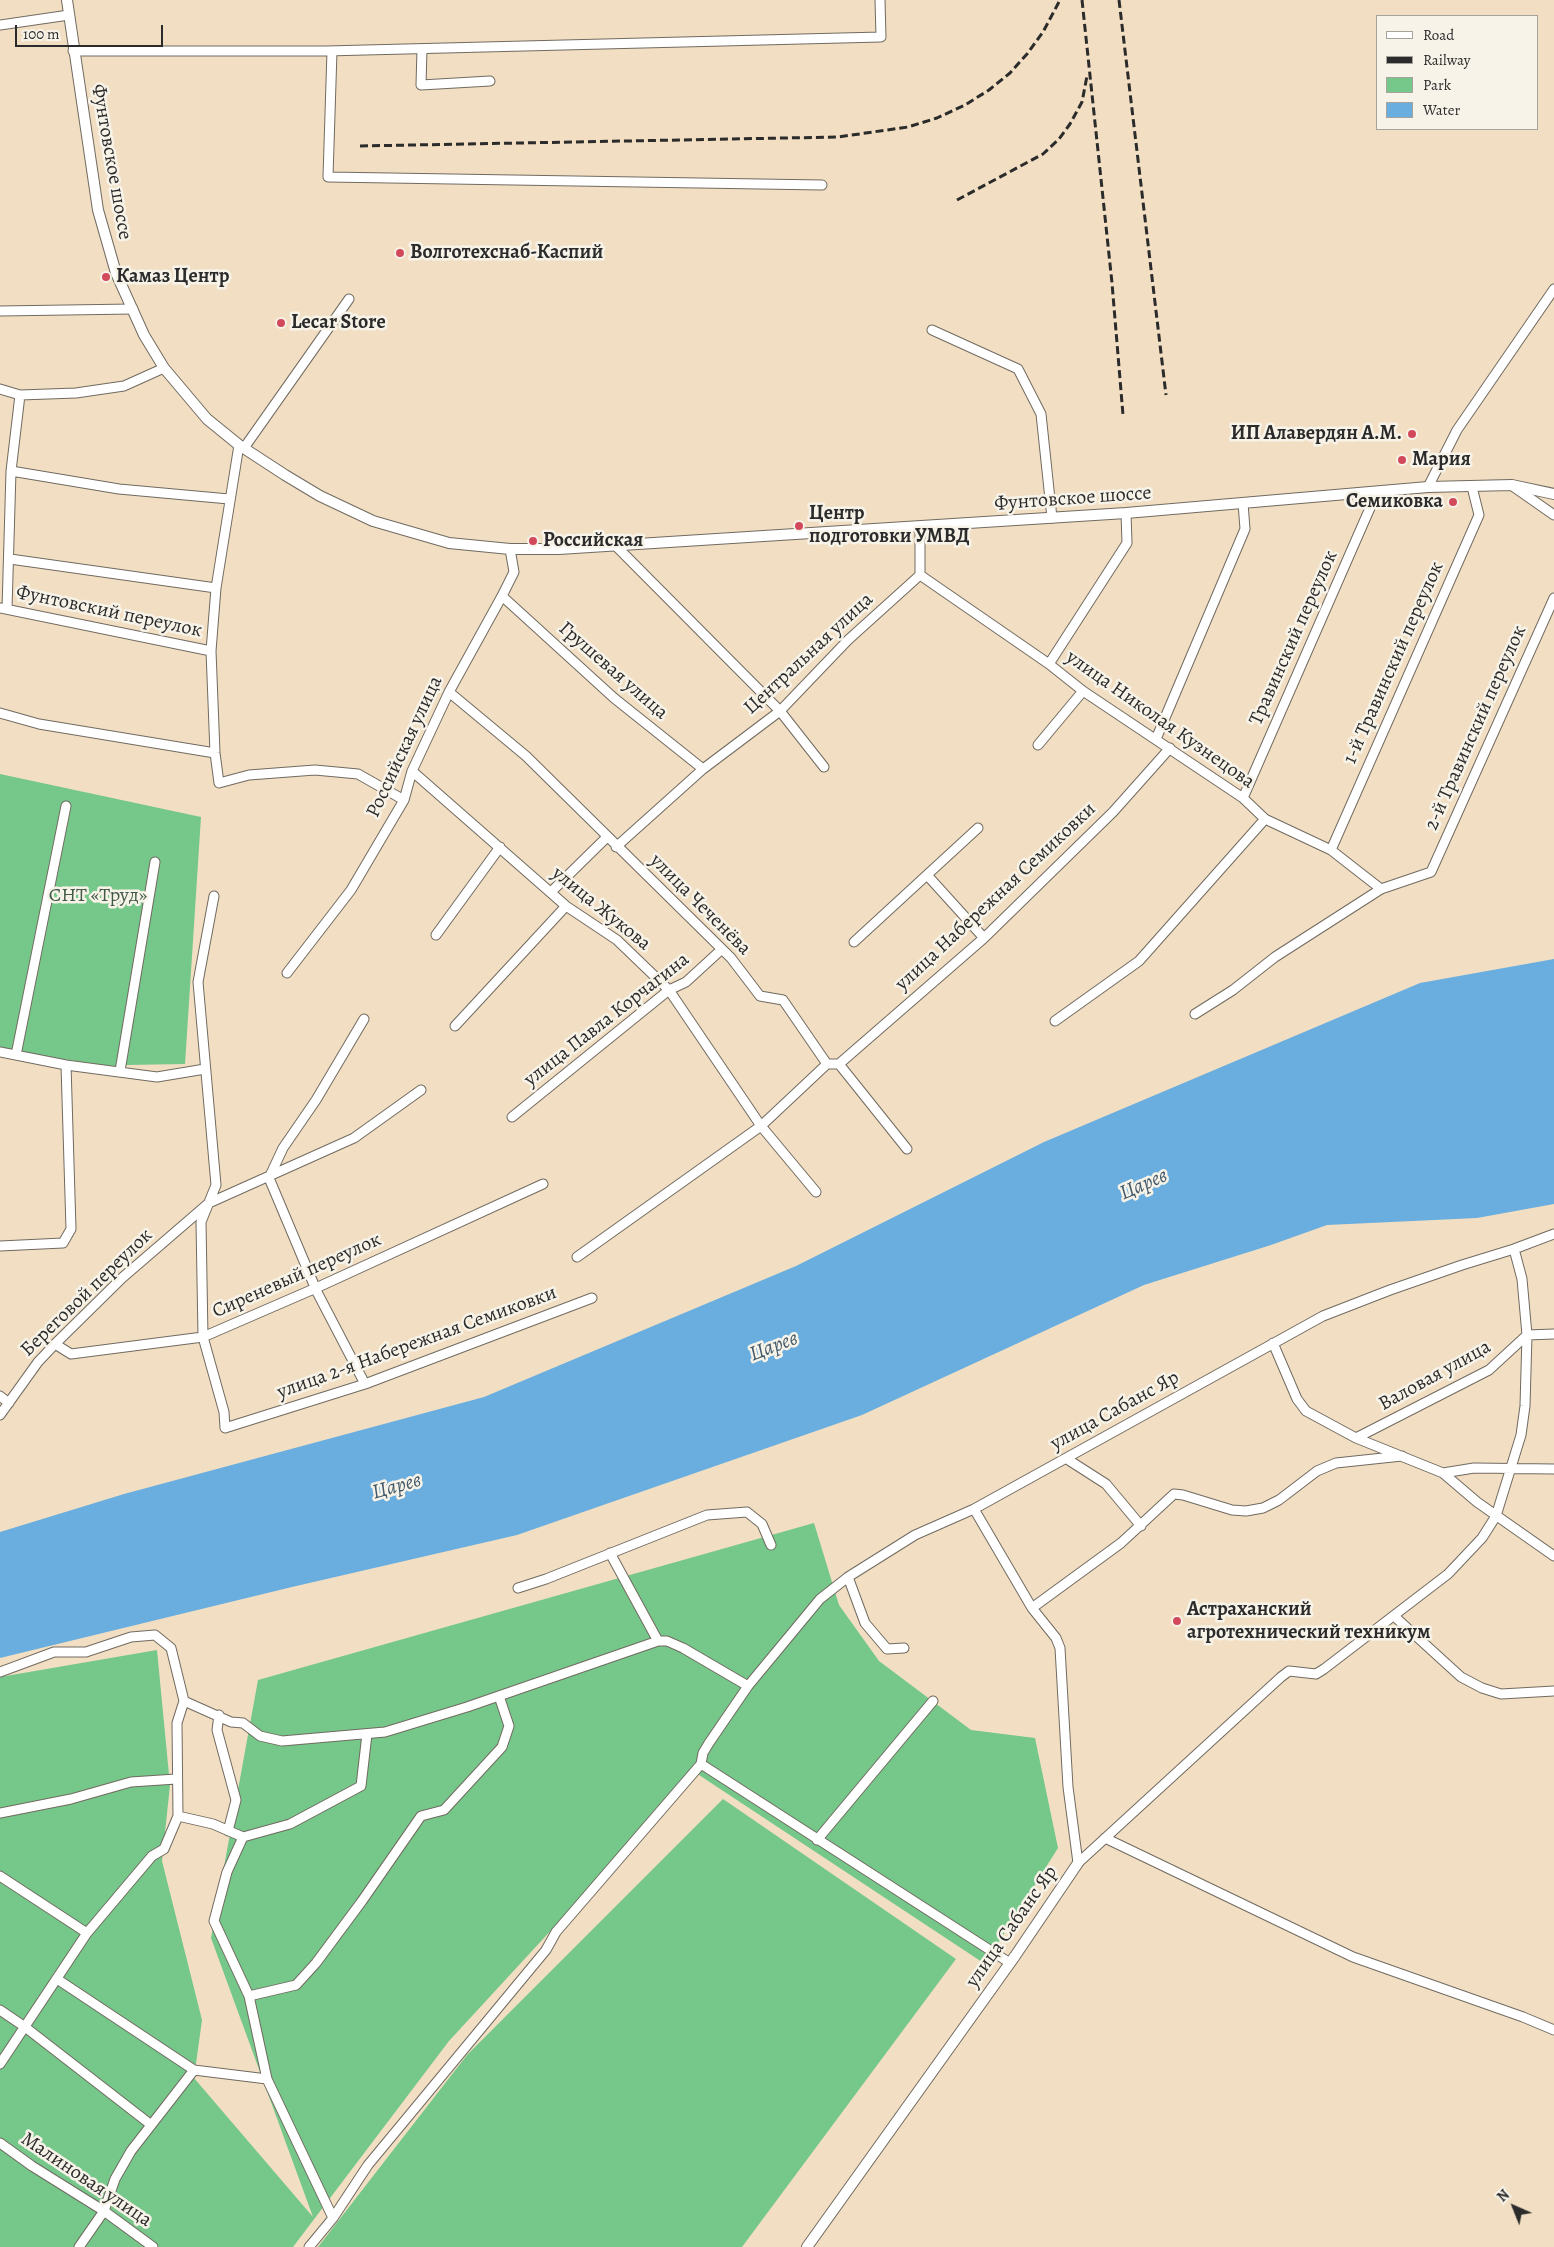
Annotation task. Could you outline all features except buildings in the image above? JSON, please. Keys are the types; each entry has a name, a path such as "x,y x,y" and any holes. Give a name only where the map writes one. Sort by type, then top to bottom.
{"street":[{"name":"Фунтовское шоссе","path":"67,0 73,51 98,210 116,273 144,335 164,368 207,419 241,446 320,496 373,521 449,543 510,550 616,546 1126,513 1428,487 1512,485 1554,494"},
{"path":"73,51 332,51 881,37 880,0"},
{"path":"0,26 69,15"},
{"path":"422,49 421,85 490,80"},
{"path":"332,51 328,177 822,185"},
{"path":"1428,487 1457,430 1554,289"},
{"path":"349,299 241,446 229,499 216,588 211,651 219,783 248,775 315,770 358,774 404,800"},
{"path":"0,312 133,309"},
{"path":"932,330 1018,369 1041,414 1052,518"},
{"path":"0,389 20,395 76,393 124,386 164,368"},
{"path":"4,609 11,471 20,395"},
{"path":"11,471 119,489 229,499"},
{"path":"1512,485 1554,515"},
{"name":"1-й Травинский переулок","path":"1330,850 1478,515 1472,487"},
{"name":"Травинский переулок","path":"1243,798 1377,492"},
{"path":"1156,739 1245,528 1243,503"},
{"path":"1049,664 1126,543 1126,513"},
{"path":"920,527 920,575"},
{"path":"616,546 780,711 824,767"},
{"name":"Российская улица","path":"287,973 351,890 404,800 412,771 449,692 514,572 510,550"},
{"path":"6,565 216,588"},
{"name":"улица Николая Кузнецова","path":"920,575 1049,664 1084,691 1243,798 1265,819 1330,850 1381,889"},
{"name":"Центральная улица","path":"616,847 703,770 780,711 848,640 920,575"},
{"name":"Грушевая улица","path":"502,596 614,698 703,770"},
{"name":"2-й Травинский переулок","path":"1381,889 1431,872 1554,598"},
{"name":"Фунтовский переулок","path":"4,609 211,651"},
{"path":"1038,745 1084,691"},
{"name":"улица Чеченёва","path":"449,692 526,756 616,847 731,958 760,996 783,1000 827,1064"},
{"path":"0,713 39,724 216,753"},
{"name":"улица Набережная Семиковки","path":"839,1064 984,938 1113,812 1170,748"},
{"name":"улица Жукова","path":"412,771 566,906 617,940 669,990 761,1126 816,1192"},
{"path":"16,1055 66,806"},
{"path":"1055,1021 1139,961 1265,819"},
{"path":"854,942 978,828"},
{"path":"551,892 607,837"},
{"path":"436,935 500,848"},
{"path":"120,1071 155,862"},
{"path":"927,875 984,938"},
{"path":"1195,1014 1233,990 1275,957 1381,889"},
{"path":"203,1337 201,1222 216,1185 198,982 214,896"},
{"path":"455,1026 566,906"},
{"name":"улица Павла Корчагина","path":"512,1117 669,990 686,982 722,949"},
{"path":"364,1019 316,1100 283,1148 269,1178 316,1288 365,1384"},
{"path":"0,1052 66,1065 157,1077 205,1068"},
{"path":"577,1257 761,1126 827,1064 839,1064 906,1149"},
{"path":"0,1246 63,1243 71,1229 66,1065"},
{"path":"208,1203 269,1178 354,1138 421,1090"},
{"name":"Сиреневый переулок","path":"56,1344 71,1354 203,1337 316,1288 543,1184"},
{"name":"Береговой переулок","path":"0,1415 38,1362 122,1278 208,1203"},
{"name":"улица Сабанс Яр","path":"310,2247 333,2218 368,2165 546,1950 556,1932 701,1764 703,1752 748,1686 820,1600 848,1576 915,1535 974,1509 1323,1316 1390,1290 1554,1234"},
{"path":"1078,1863 1281,1677 1289,1671 1316,1674 1448,1574 1476,1547 1496,1516 1521,1435 1525,1406 1527,1335 1522,1280 1514,1249"},
{"name":"улица 2-я Набережная Семиковки","path":"203,1337 224,1412 225,1428 365,1384 592,1298"},
{"path":"1527,1335 1554,1334"},
{"name":"Валовая улица","path":"1356,1438 1489,1370 1527,1335"},
{"path":"1272,1343 1297,1400 1306,1411 1356,1438 1443,1473 1496,1516 1554,1556"},
{"path":"0,1396 8,1404"},
{"path":"1032,1608 1121,1543 1174,1494 1232,1510 1246,1511 1263,1508 1278,1500 1317,1471 1336,1463 1402,1456"},
{"path":"1067,1459 1106,1484 1140,1526"},
{"path":"1443,1473 1474,1468 1554,1469"},
{"name":"улица Сабанс Яр","path":"807,2247 1010,1963 1078,1863 1068,1787 1062,1657 1056,1638 1032,1608 974,1509"},
{"path":"518,1588 546,1579 707,1515 747,1512 762,1524 771,1545"},
{"path":"610,1553 658,1641"},
{"path":"848,1576 865,1623 887,1649 904,1648"},
{"path":"1394,1616 1461,1677 1482,1688 1501,1694 1554,1691"},
{"path":"0,1672 54,1652 86,1652 132,1638 155,1635 171,1648 184,1701 177,1723 176,1779 178,1816 164,1850 152,1856 87,1933 0,2064"},
{"path":"184,1701 232,1722 243,1723 260,1736 282,1740 385,1732 499,1696 658,1641 667,1641 683,1648 748,1686"},
{"path":"249,1996 296,1985 316,1963 362,1901 421,1816 444,1810 502,1747 509,1726 499,1696"},
{"path":"817,1840 932,1701"},
{"path":"219,1715 217,1730 236,1800 228,1831"},
{"path":"178,1816 213,1824 243,1837 290,1824 361,1786 367,1734"},
{"path":"701,1764 1010,1963"},
{"path":"0,1813 71,1799 131,1782 176,1779"},
{"path":"243,1837 227,1872 214,1921 249,1996 267,2079 333,2218"},
{"path":"1105,1838 1352,1957 1554,2030"},
{"path":"0,1876 87,1933"},
{"path":"57,1979 194,2070 267,2079"},
{"path":"0,2010 25,2027 150,2124"},
{"path":"79,2247 104,2211 115,2180 131,2151 150,2124 194,2070"},
{"name":"Малиновая улица","path":"0,2143 32,2166 104,2211 153,2247"}],"green space":[{"name":"СНТ «Труд»","path":"0,774 201,817 185,1064 125,1065 117,1067 0,1050"},
{"path":"814,1523 839,1605 879,1661 971,1730 1035,1738 1058,1848 985,1964 696,1773 449,2041 293,2247 0,2247 0,1677 157,1650 170,1785 162,1861 202,2020 194,2078 313,2217 211,1938 258,1680"},
{"path":"723,1799 956,1959 742,2247 318,2247 467,2055"}],"water":[{"name":"Царев","path":"1554,959 1554,1204 1477,1218 1327,1225 1271,1245 1144,1285 862,1415 517,1535 0,1658 0,1532 124,1494 484,1397 796,1266 1044,1142 1420,983"}],"railway":[{"path":"360,146 838,137 908,127 937,118 965,105 989,90 1010,73 1043,32 1060,0"},
{"path":"1082,0 1112,283 1123,415"},
{"path":"1119,0 1166,395"},
{"path":"957,200 1043,154 1059,139 1082,102 1087,76"}],"place":[{"name":"Волготехснаб-Каспий","path":"400,253"},
{"name":"Камаз Центр","path":"106,277"},
{"name":"Lecar Store","path":"281,323"},
{"name":"ИП Алавердян А.М.","path":"1412,434"},
{"name":"Мария","path":"1402,460"},
{"name":"Семиковка","path":"1453,502"},
{"name":"Центр подготовки УМВД","path":"799,526"},
{"name":"Российская","path":"533,541"},
{"name":"Астраханский агротехнический техникум","path":"1177,1621"}]}
